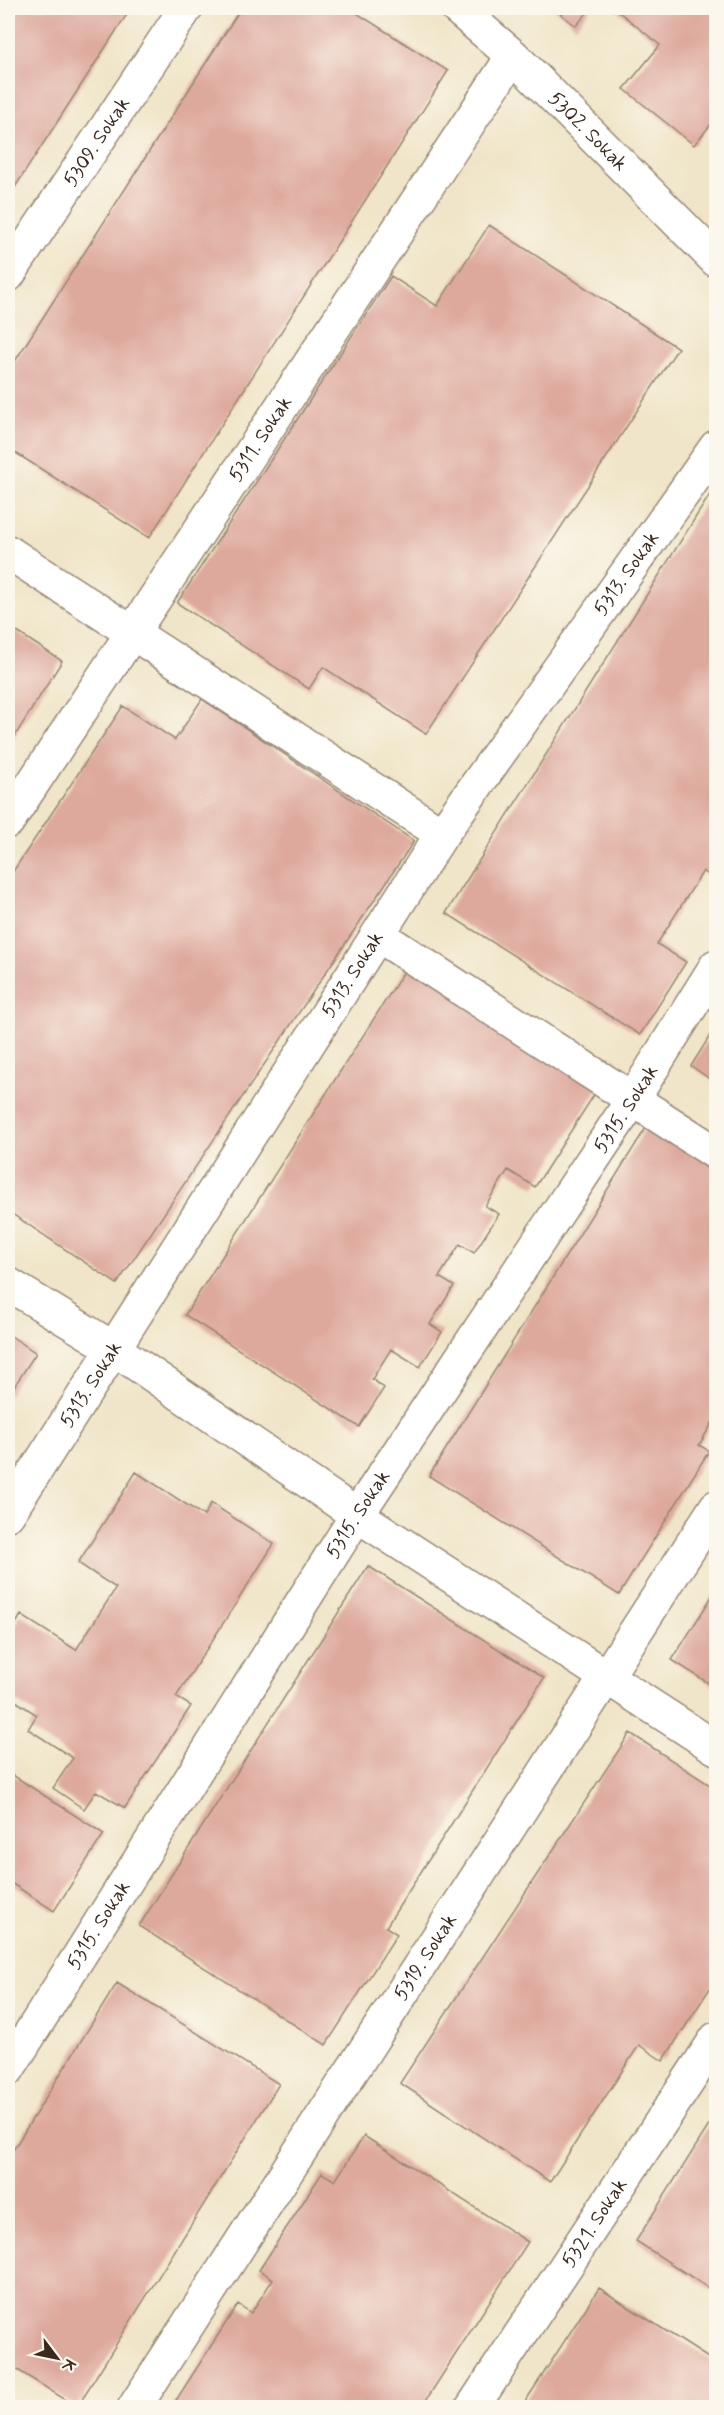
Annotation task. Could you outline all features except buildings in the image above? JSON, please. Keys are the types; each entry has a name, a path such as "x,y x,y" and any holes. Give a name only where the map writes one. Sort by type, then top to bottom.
{"street":[{"name":"5309. Sokak","path":"8,275 186,8"},
{"name":"5302. Sokak","path":"457,8 513,56 717,260"},
{"name":"5311. Sokak","path":"8,821 513,56"},
{"name":"5313. Sokak","path":"8,1514 442,834 717,447"},
{"path":"8,552 442,834"},
{"path":"378,935 717,1153"},
{"name":"5315. Sokak","path":"8,2069 357,1515 633,1099 717,966"},
{"path":"8,1284 112,1348 357,1515 717,1748"},
{"name":"5319. Sokak","path":"134,2408 717,1507"},
{"name":"5321. Sokak","path":"472,2408 717,2038"}]}
